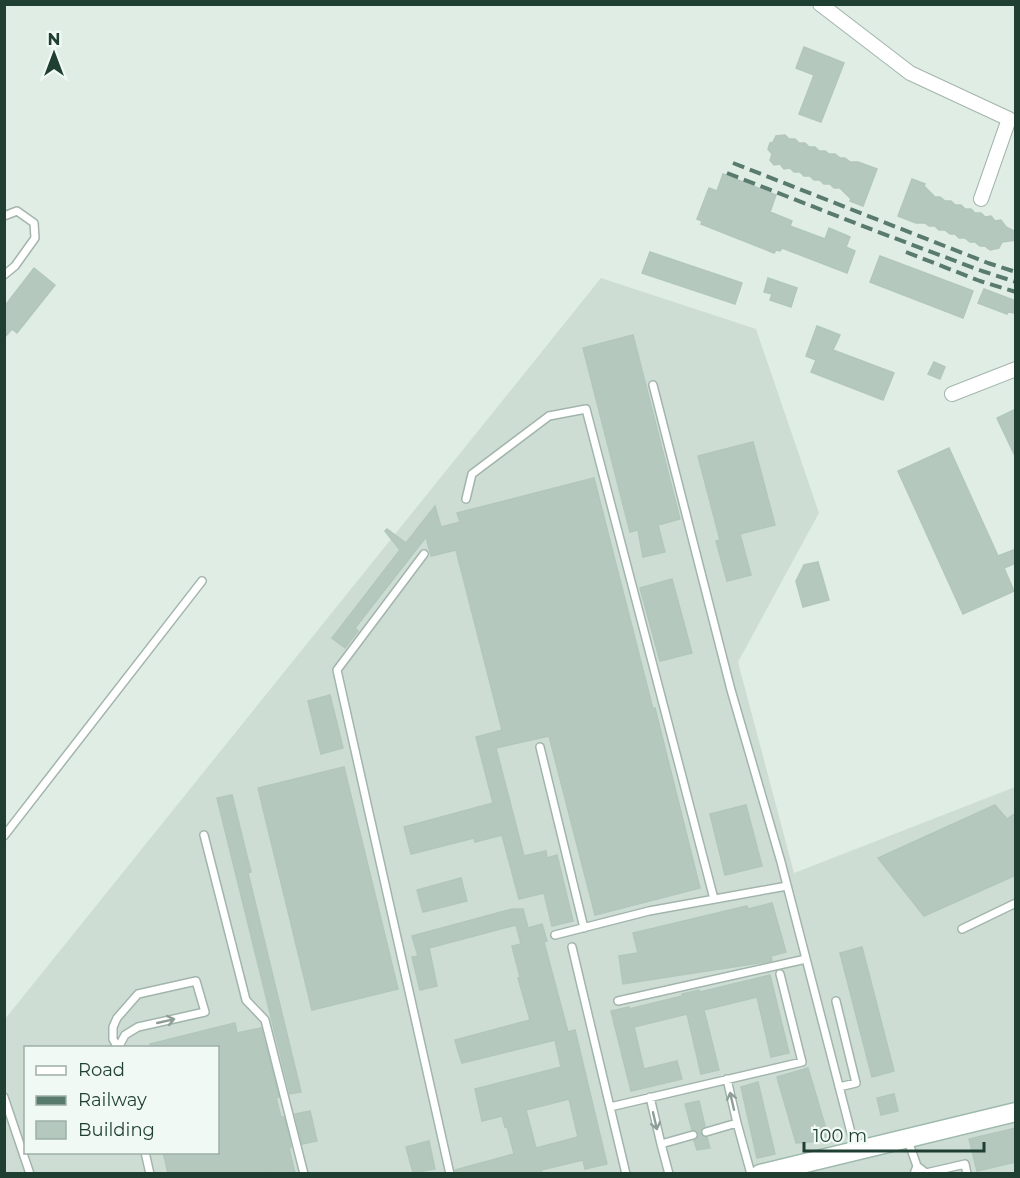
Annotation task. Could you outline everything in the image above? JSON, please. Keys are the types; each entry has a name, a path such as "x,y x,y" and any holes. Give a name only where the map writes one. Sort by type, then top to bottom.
{"street":[{"path":"820,4 910,73 1009,119 981,199"},
{"path":"952,394 1016,369"},
{"path":"760,1173 1016,1112"}],"lane":[{"path":"4,216 17,211 34,223 35,238 15,266 4,275"},
{"path":"653,385 731,690 787,886 855,1151"},
{"path":"466,499 472,474 523,435 549,416 586,409 714,899"},
{"path":"424,554 337,670 450,1173"},
{"path":"4,836 202,581"},
{"path":"540,747 584,928"},
{"path":"204,835 246,1000 265,1020 304,1173"},
{"path":"555,935 649,911 787,886"},
{"path":"962,929 1016,903"},
{"path":"572,947 626,1173"},
{"path":"618,1001 806,959"},
{"path":"610,1107 802,1062 780,974"},
{"path":"117,1046 113,1039 113,1027 117,1018 138,994 196,981 205,1012 138,1027 124,1035 118,1046"},
{"path":"836,1000 856,1083 839,1087"},
{"path":"727,1079 751,1173"},
{"path":"4,1097 30,1173"},
{"path":"650,1097 669,1173"},
{"path":"706,1132 737,1123"},
{"path":"661,1144 693,1135"},
{"path":"907,1138 915,1170 926,1173 965,1164 968,1173"},
{"path":"145,1154 150,1173"}],"shaded area":[{"path":"601,278 756,329 819,513 738,662 794,873 1015,787 1015,1173 5,1174 5,1019"}],"building":[{"path":"804,47 844,63 821,122 799,114 814,75 796,68"},
{"path":"785,135 809,147 815,147 819,151 835,154 850,162 858,162 877,169 863,206 850,201 851,199 840,188 814,180 810,176 804,176 800,172 794,172 790,168 784,169 780,164 774,165 770,160 772,154 768,149 770,143 776,136"},
{"path":"723,174 776,195 770,212 792,221 790,226 825,239 829,228 850,237 846,247 855,251 847,273 782,248 774,253 701,224 702,221 697,219 709,188 717,191"},
{"path":"912,179 925,184 924,186 935,197 961,205 965,209 971,209 975,213 981,213 985,217 991,216 995,221 1001,220 1006,227 1016,232 1016,240 1002,242 999,248 990,250 945,230 939,230 935,226 916,223 898,216"},
{"path":"650,252 742,283 735,304 642,273"},
{"path":"880,256 973,291 963,318 870,282"},
{"path":"34,268 55,285 17,333 12,329 4,338 4,307"},
{"path":"768,278 797,288 791,307 770,300 772,294 764,292"},
{"path":"984,289 1016,301 1016,314 1008,311 1007,314 978,303"},
{"path":"817,326 840,335 833,350 894,373 883,400 811,372 816,360 806,356"},
{"path":"633,335 680,519 658,525 665,552 643,557 638,530 630,532 583,348"},
{"path":"934,362 945,367 940,379 928,374"},
{"path":"1016,409 1016,458 997,418"},
{"path":"753,442 775,525 740,534 751,575 727,581 716,541 720,540 698,456"},
{"path":"949,448 998,556 1016,549 1016,563 1004,568 1014,591 963,614 898,471"},
{"path":"594,478 700,888 595,915 549,736 496,748 524,856 546,851 547,858 557,855 573,921 552,926 544,893 519,899 502,835 475,842 474,838 411,854 404,827 493,803 476,737 502,730 456,550 431,556 426,537 355,628 358,631 345,648 332,638 400,550 385,531 387,529 406,543 435,506 441,527 460,522 457,513"},
{"path":"818,562 829,600 803,607 796,581 804,565"},
{"path":"672,579 692,653 660,661 640,588"},
{"path":"330,695 343,748 321,754 308,701"},
{"path":"344,767 398,989 312,1010 258,788"},
{"path":"232,795 251,872 248,873 301,1092 290,1094 217,798"},
{"path":"746,805 762,866 725,875 710,814"},
{"path":"995,805 1007,819 1016,813 1016,875 924,916 878,858"},
{"path":"461,878 467,901 423,912 417,890"},
{"path":"772,903 786,952 771,956 772,961 623,984 619,956 638,953 633,933 747,906 748,909"},
{"path":"512,909 523,909 528,928 542,924 547,941 544,942 568,1032 575,1030 607,1164 585,1169 583,1160 541,1170 542,1173 456,1173 455,1170 514,1154 502,1116 482,1121 475,1089 561,1067 555,1040 462,1063 458,1051 455,1040 530,1020 512,946 521,944 516,925 429,948 437,986 420,990 412,957 418,956 412,936","holes":["569,1099 578,1137 536,1148 526,1110"]},
{"path":"862,947 894,1071 872,1077 840,953"},
{"path":"770,975 789,1053 771,1057 757,997 704,1010 719,1070 701,1074 687,1014 634,1027 644,1069 677,1061 682,1079 631,1091 611,1011 629,1007 629,1009 682,996 682,994 699,990 700,992"},
{"path":"235,1023 237,1033 261,1028 279,1097 276,1098 281,1117 284,1117 295,1173 272,1173 271,1171 263,1173 168,1173 163,1154 219,1154 219,1046 151,1046 150,1044"},
{"path":"808,1068 829,1139 796,1143 777,1077"},
{"path":"758,1082 775,1154 757,1158 741,1087"},
{"path":"894,1094 898,1111 881,1115 877,1098"},
{"path":"699,1101 705,1126 701,1133 707,1137 710,1148 697,1150 694,1141 699,1134 692,1130 685,1104"},
{"path":"310,1111 317,1141 302,1144 295,1114"},
{"path":"1016,1128 1016,1162 977,1171 969,1139"},
{"path":"429,1141 435,1169 413,1173 406,1147"}],"railway":[{"path":"733,163 1016,272"},
{"path":"727,173 873,230 1016,282"},
{"path":"906,252 980,281 1016,292"}]}
